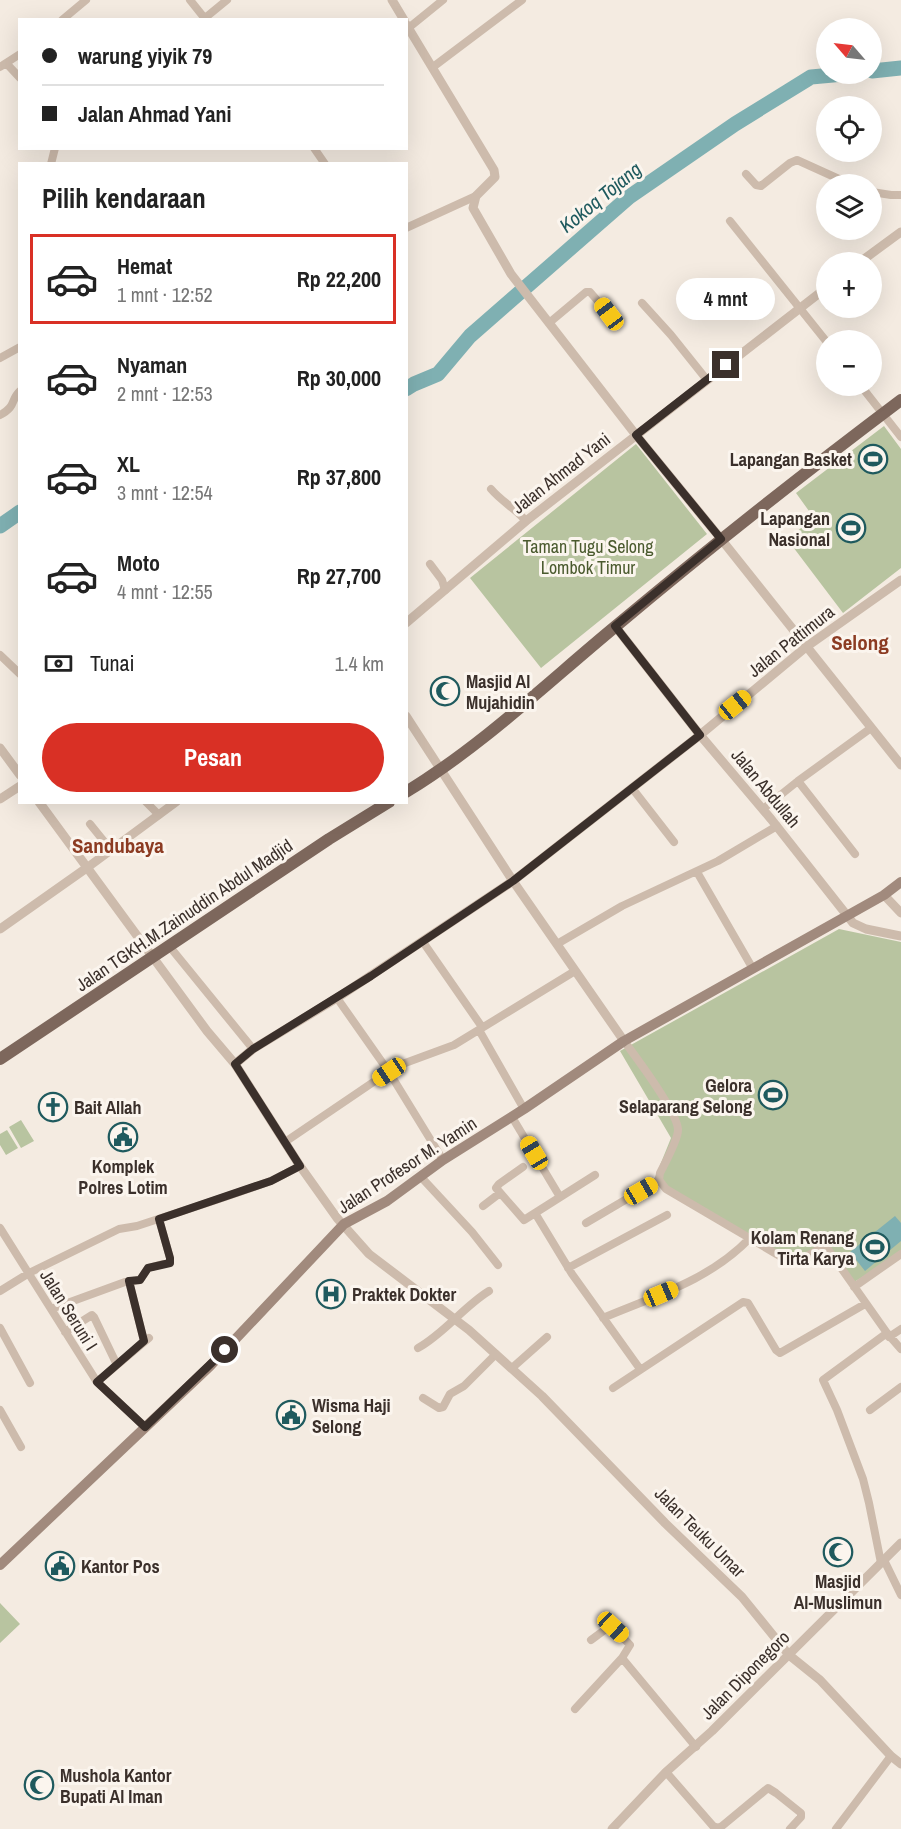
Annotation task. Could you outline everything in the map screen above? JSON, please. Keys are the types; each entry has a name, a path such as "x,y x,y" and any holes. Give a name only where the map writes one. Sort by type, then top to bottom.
{"main road":[{"path":"408,791 441,771 496,729 615,626 721,539 901,400"},
{"name":"Jalan TGKH.M.Zainuddin Abdul Madjid","path":"0,1059 385,804"},
{"name":"Jalan Profesor M. Yamin","path":"0,1565 210,1366 344,1224 387,1201 443,1160 512,1117 624,1041 884,895 901,882"}],"street":[{"path":"64,18 86,0"},
{"path":"190,0 204,18"},
{"path":"206,18 228,0"},
{"path":"392,0 402,18"},
{"path":"408,25 443,0"},
{"path":"433,67 522,0"},
{"path":"408,29 433,67 495,174 490,183 476,196 408,227"},
{"path":"18,55 4,65 18,76"},
{"path":"746,174 756,185 761,186 786,165 797,160 828,174"},
{"path":"882,194 901,195"},
{"path":"476,196 473,202 475,215 511,273 546,320 901,765"},
{"path":"730,220 818,330"},
{"path":"874,252 901,232"},
{"path":"546,320 586,292 595,295 609,314"},
{"name":"Jalan Ahmad Yani","path":"408,621 526,521 816,296"},
{"path":"642,303 707,380"},
{"path":"0,358 18,347"},
{"path":"0,415 11,408 18,393"},
{"path":"869,396 901,437"},
{"path":"491,489 504,503 517,510 526,521"},
{"path":"430,564 442,580 446,590"},
{"name":"Jalan Pattimura","path":"235,1064 253,1049 337,998 513,881 700,735 806,647 901,580"},
{"name":"Jalan Abdullah","path":"615,626 700,735 777,826 846,916"},
{"path":"0,655 18,672"},
{"path":"408,719 513,881 666,1105 678,1127 677,1136 660,1173 659,1180 666,1190 793,1262 825,1247 888,1335 901,1349"},
{"path":"763,809 871,728"},
{"path":"0,748 18,772"},
{"path":"798,781 855,854"},
{"path":"0,799 18,787"},
{"path":"632,788 674,842"},
{"name":"Jalan Teuku Umar","path":"41,804 155,957 207,1031 235,1064 300,1166 337,1218 369,1254 469,1330 542,1396 682,1540 742,1597 789,1655 820,1680 901,1764"},
{"path":"148,804 159,815"},
{"path":"0,929 173,804"},
{"path":"90,824 111,850"},
{"path":"557,944 622,906 697,872 777,826"},
{"path":"697,872 753,969"},
{"path":"884,895 901,913"},
{"path":"846,916 858,927 901,936"},
{"path":"423,942 481,1028 524,1109"},
{"path":"170,947 253,1049"},
{"path":"285,1142 405,1061 454,1045 575,971"},
{"path":"337,998 389,1072 443,1160"},
{"path":"512,1117 560,1197"},
{"path":"0,1291 29,1273 119,1229 137,1226 271,1181 300,1166"},
{"path":"523,1167 497,1186 500,1193 522,1219 526,1219 595,1174"},
{"path":"421,1177 472,1232 498,1265"},
{"path":"586,1223 659,1180"},
{"path":"483,1206 500,1193"},
{"path":"535,1213 568,1268 639,1370"},
{"path":"568,1268 667,1215"},
{"path":"51,1310 129,1281 140,1280 148,1268 170,1263 159,1219"},
{"name":"Jalan Seruni I","path":"0,1228 97,1382 145,1427"},
{"path":"603,1318 700,1277 727,1260 750,1238"},
{"path":"854,1287 901,1254"},
{"path":"97,1382 147,1340 129,1281"},
{"path":"418,1348 454,1320 471,1303 489,1291"},
{"path":"613,1388 743,1302 748,1304 780,1353 865,1304"},
{"path":"65,1332 92,1315 117,1365"},
{"path":"0,1328 30,1383"},
{"path":"901,1329 888,1335 823,1380 841,1418 863,1479 882,1561 901,1595"},
{"path":"512,1368 547,1337"},
{"path":"423,1398 439,1408 443,1407 450,1395 464,1386 496,1354"},
{"path":"870,1410 901,1387"},
{"path":"0,1410 21,1447"},
{"name":"Jalan Diponegoro","path":"612,1829 666,1772 696,1747 901,1543"},
{"path":"575,1709 622,1658 630,1645 613,1627 606,1628 591,1640"},
{"path":"622,1658 696,1747"},
{"path":"836,1829 891,1756"},
{"path":"666,1772 713,1826 718,1828 722,1826 768,1788 801,1813 801,1817 790,1829"}],"green space":[{"name":"Lapangan Nasional","path":"884,426 901,449 901,568 843,613 787,539 814,518 796,493"},
{"name":"Taman Tugu Selong Lombok Timur","path":"636,444 707,534 541,668 470,578"},
{"name":"Gelora Selaparang Selong","path":"839,929 901,942 901,1255 854,1282 831,1258 794,1266 654,1180 671,1138 620,1051"},
{"path":"21,1120 34,1141 21,1148 9,1127"},
{"path":"7,1130 18,1148 6,1155 0,1145 0,1134"},
{"path":"0,1603 20,1624 0,1643"}],"water":[{"name":"Kolam Renang Tirta Karya","path":"895,1216 901,1223 901,1241 865,1271 850,1252"}],"waterway":[{"name":"Kokoq Tojang","path":"882,70 901,68"},
{"name":"Kokoq Tojang","path":"408,388 438,374 470,336 629,197 735,124 811,77 816,77"},
{"name":"Kokoq Tojang","path":"0,526 18,513"}],"place":[{"name":"Lapangan Basket","path":"873,459"},
{"name":"Lapangan Nasional","path":"851,528"},
{"name":"Masjid Al Mujahidin","path":"445,691"},
{"name":"Gelora Selaparang Selong","path":"773,1095"},
{"name":"Bait Allah","path":"53,1107"},
{"name":"Komplek Polres Lotim","path":"123,1137"},
{"name":"Kolam Renang Tirta Karya","path":"875,1247"},
{"name":"Praktek Dokter","path":"331,1294"},
{"name":"Wisma Haji Selong","path":"291,1415"},
{"name":"Masjid Al-Muslimun","path":"838,1552"},
{"name":"Kantor Pos","path":"60,1566"},
{"name":"Mushola Kantor Bupati Al Iman","path":"39,1785"}],"district":[{"name":"Selong","path":"860,642"},
{"name":"Sandubaya","path":"118,845"}],"route":[{"path":"225,1350 145,1427 97,1382 144,1341 129,1281 140,1280 148,1268 170,1263 159,1219 271,1181 300,1166 235,1064 253,1049 337,998 513,881 700,735 615,626 721,539 636,435 726,365"}]}
